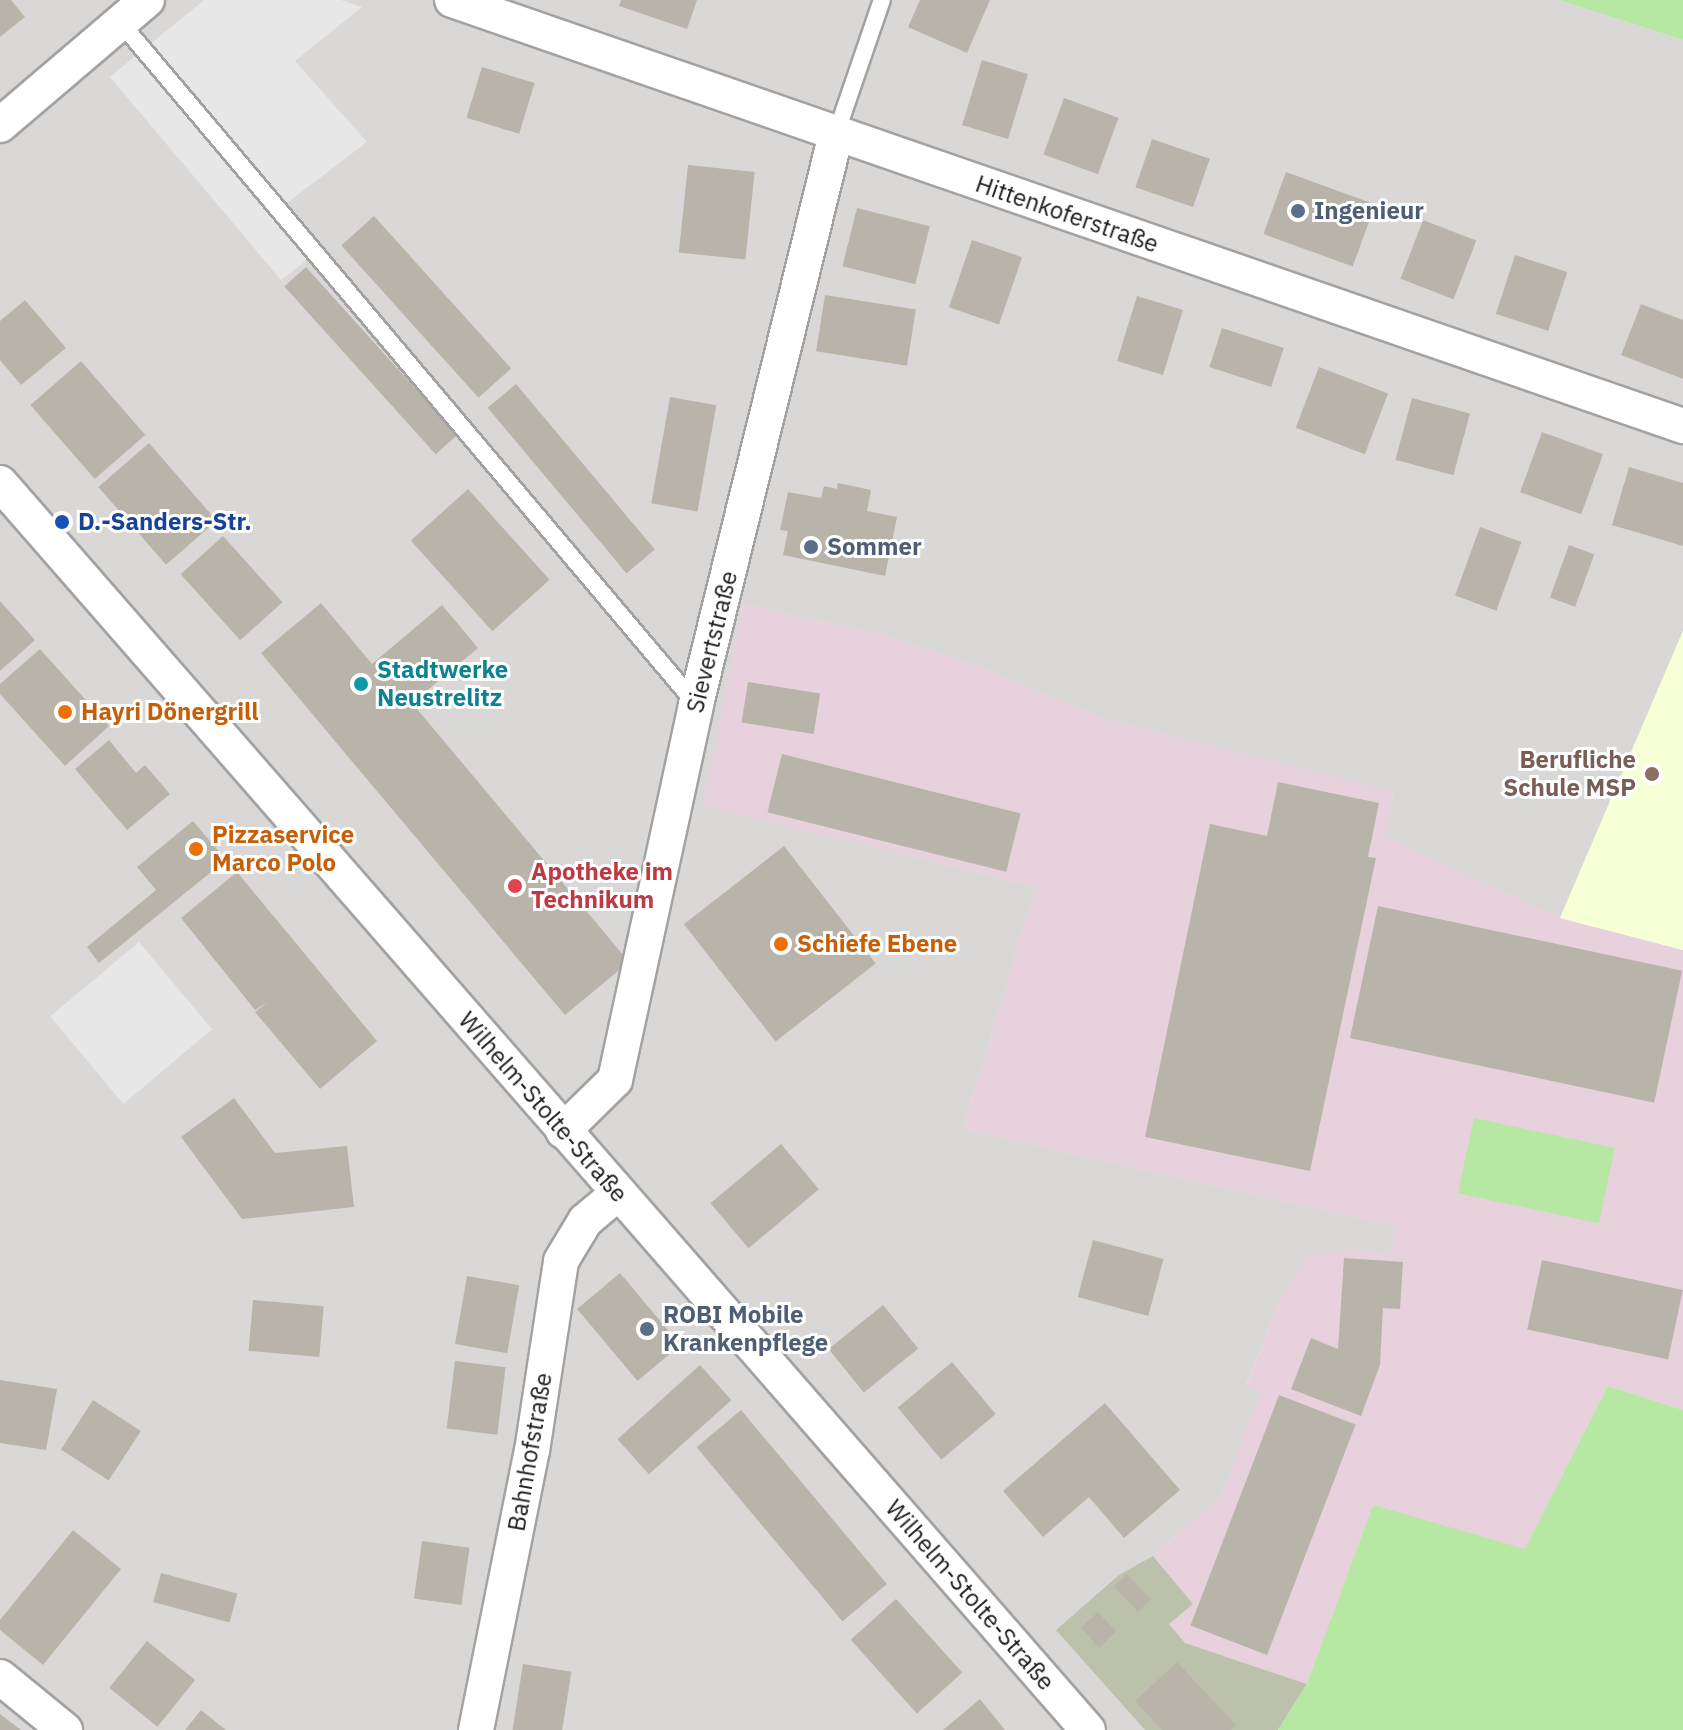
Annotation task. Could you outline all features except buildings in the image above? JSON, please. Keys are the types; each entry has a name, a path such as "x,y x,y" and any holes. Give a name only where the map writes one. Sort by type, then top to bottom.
{"street":[{"path":"0,125 147,0"},
{"name":"Hittenkoferstraße","path":"452,0 1683,426"},
{"name":"Sievertstraße","path":"563,1131 615,1080 696,704 836,134"},
{"name":"Wilhelm-Stolte-Straße","path":"0,483 617,1194 1088,1730"},
{"name":"Bahnhofstraße","path":"476,1730 532,1451 561,1261 585,1221 617,1194"},
{"path":"0,1677 65,1730"}],"lane":[{"path":"836,134 882,0"},
{"path":"121,23 696,704"}],"shaded area":[{"path":"0,0 1559,0 1683,40 1683,631 1560,918 1384,837 1394,792 1102,718 970,663 878,634 744,604 703,805 1036,887 963,1129 1395,1226 1391,1254 1345,1249 1281,1297 1246,1386 1261,1392 1221,1497 1153,1556 1278,1730 0,1730"},
{"path":"204,0 341,0 362,7 295,61 367,142 279,209 316,253 281,280 110,77"},
{"path":"744,604 878,634 970,663 1102,718 1394,791 1385,837 1560,918 1683,950 1683,1410 1608,1386 1525,1550 1373,1506 1307,1684 1185,1643 1169,1624 1192,1603 1153,1556 1221,1497 1260,1392 1246,1387 1281,1297 1305,1257 1345,1249 1391,1254 1395,1226 963,1129 1036,887 702,805"},
{"name":"Berufliche Schule MSP","path":"1683,631 1683,950 1560,918"},
{"path":"139,942 212,1029 123,1104 50,1017"},
{"path":"1153,1556 1193,1604 1169,1624 1185,1643 1307,1684 1278,1730 1145,1730 1056,1630 1119,1575"}],"green space":[{"path":"1559,0 1683,0 1683,40"},
{"path":"1474,1118 1615,1148 1599,1223 1458,1193"},
{"path":"1608,1386 1683,1410 1683,1730 1278,1730 1307,1684 1373,1505 1525,1549"}],"place":[{"name":"Ingenieur","path":"1298,211"},
{"name":"D.-Sanders-Str.","path":"62,522"},
{"name":"Sommer","path":"811,547"},
{"name":"Stadtwerke Neustrelitz","path":"361,684"},
{"name":"Hayri Dönergrill","path":"65,712"},
{"name":"Berufliche Schule MSP","path":"1652,774"},
{"name":"Pizzaservice Marco Polo","path":"196,849"},
{"name":"Apotheke im Technikum","path":"515,886"},
{"name":"Schiefe Ebene","path":"781,944"},
{"name":"ROBI Mobile Krankenpflege","path":"647,1329"}]}
